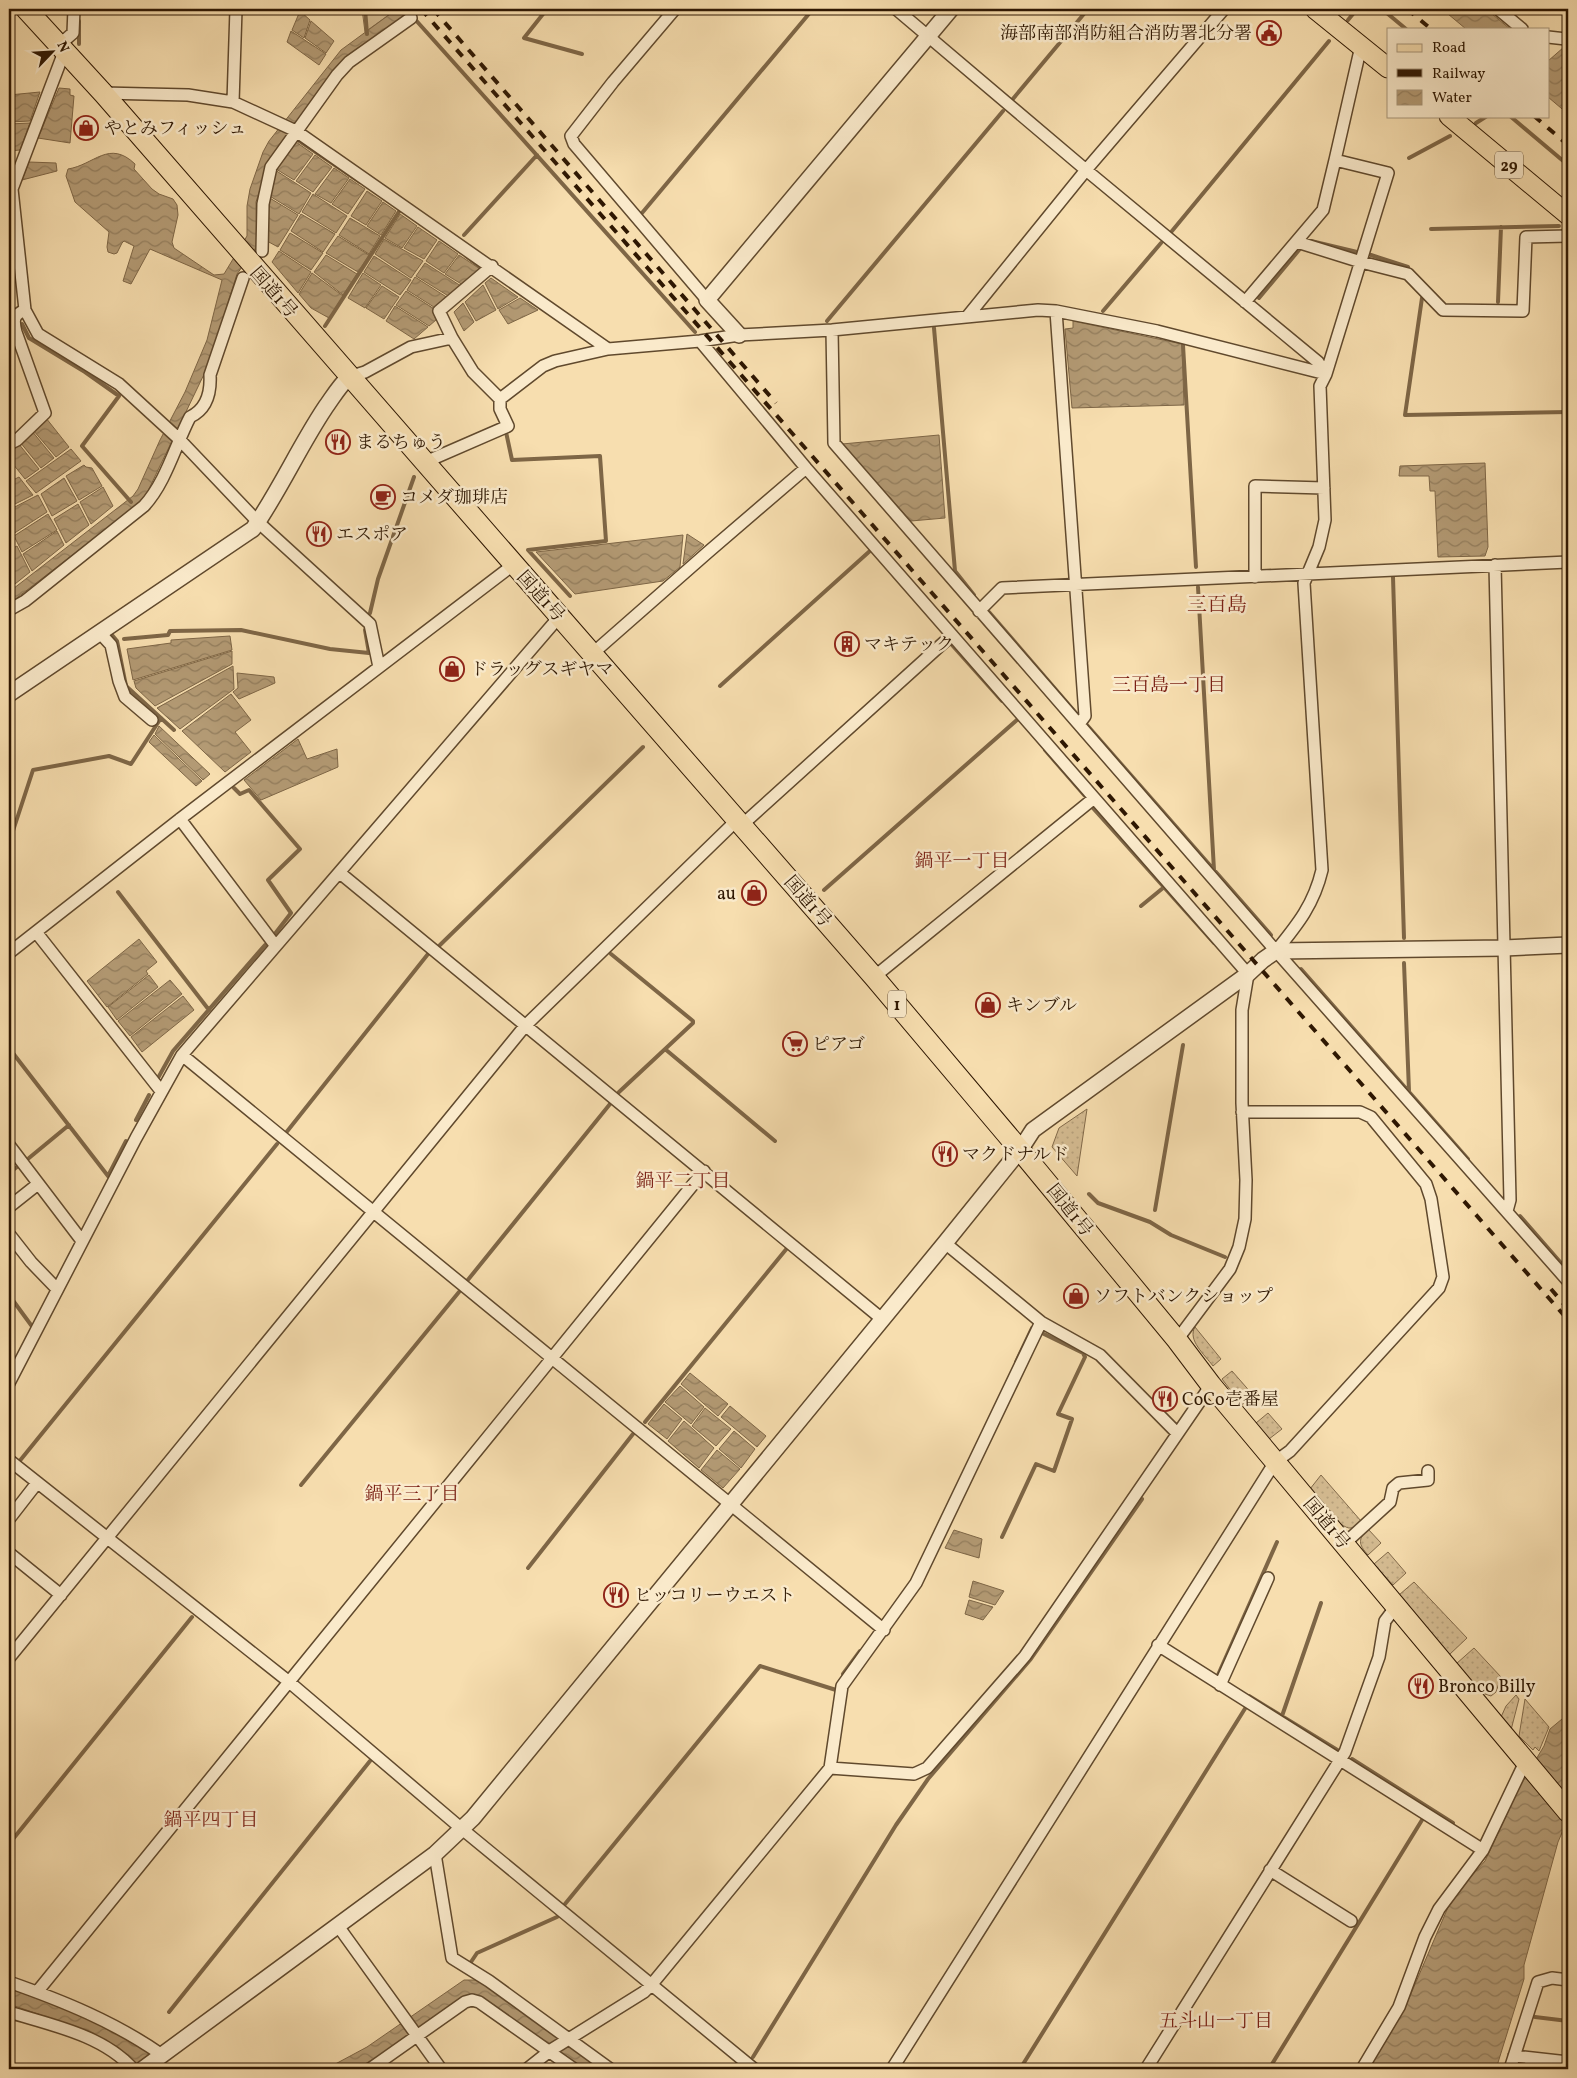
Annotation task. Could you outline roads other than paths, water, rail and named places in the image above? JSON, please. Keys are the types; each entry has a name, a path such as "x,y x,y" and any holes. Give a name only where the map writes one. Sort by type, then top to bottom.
{"highway":[{"name":"国道1号","path":"26,9 103,93 874,978 1020,1150 1177,1340 1211,1385 1397,1605 1568,1812"}],"main road":[{"path":"1315,9 1387,67"},
{"name":"29","path":"1450,118 1568,215"}],"street":[{"path":"74,9 73,33 61,49 12,189 13,245 25,310 38,334 119,384 164,425 258,522 370,624 379,667"},
{"path":"233,102 236,9"},
{"path":"675,9 613,82 571,136 574,144 739,335"},
{"path":"896,9 1086,170 1318,362 1326,374"},
{"path":"707,300 951,9"},
{"path":"967,318 1086,170 1224,9"},
{"path":"1498,9 1521,28"},
{"path":"9,610 25,601 144,506 160,484 178,439 190,417 200,413 205,405 210,386 210,375 251,264 271,167 337,75 349,62 411,18"},
{"path":"1550,37 1566,39 1568,41"},
{"path":"1245,302 1323,210 1361,46"},
{"path":"103,93 188,95 233,102 296,131 492,266 608,349"},
{"path":"143,2069 435,1854 473,1818 945,1243 1020,1150 1033,1130 1248,974 1276,951 1314,900 1322,870 1304,583 1319,547 1325,520 1320,386 1326,374 1388,173 1335,160"},
{"path":"1297,242 1360,262 1408,274 1443,310 1523,311 1526,237 1568,236"},
{"path":"423,462 508,426 500,409 500,399 473,372 452,338 439,312 492,266"},
{"path":"9,444 17,440 45,413 13,319 17,313 25,310"},
{"path":"500,399 543,366 555,361 608,349 700,342 739,335 832,330 1038,310 1056,311 1157,331 1326,374"},
{"path":"1056,311 1084,716 1078,724"},
{"path":"832,330 834,443 978,611 1568,1281"},
{"path":"9,694 253,529 271,504 312,428 342,384 349,377 365,372 411,348 452,338"},
{"path":"700,342 806,468 1093,799 1248,974"},
{"path":"592,654 707,552 806,468"},
{"path":"1256,577 1255,486 1324,488"},
{"path":"978,611 1002,588 1568,562"},
{"path":"9,953 180,819 513,565"},
{"path":"1495,565 1510,1200 1507,1211"},
{"path":"9,1383 161,1091 182,1055 559,617"},
{"path":"100,633 112,645 119,681 125,697 152,720"},
{"path":"9,1658 525,1026 739,822 952,635"},
{"path":"874,978 1093,799"},
{"path":"180,819 275,946"},
{"path":"340,873 882,1318"},
{"path":"36,932 161,1091"},
{"path":"1276,951 1504,948 1568,945"},
{"path":"1177,1340 1230,1269 1239,1247 1245,1219 1246,1180 1242,1112 1242,1010 1248,974"},
{"path":"182,1055 884,1630"},
{"path":"892,2069 1275,1462 1290,1451 1440,1288 1443,1277 1431,1199 1426,1184 1371,1117 1360,1112 1242,1112"},
{"path":"9,1145 82,1241"},
{"path":"37,1992 704,1171"},
{"path":"9,1207 38,1184"},
{"path":"9,1234 31,1262 57,1289"},
{"path":"945,1243 1041,1322 1100,1355 1177,1433"},
{"path":"527,2069 550,2050 636,1997 652,1984 830,1768 842,1686 916,1583 1041,1322"},
{"path":"830,1768 914,1774 927,1768 1025,1656 1211,1385"},
{"path":"9,1460 288,1682 753,2069"},
{"path":"1344,1544 1390,1502 1393,1488 1400,1483 1428,1480 1428,1470"},
{"path":"9,1519 37,1484"},
{"path":"9,1553 60,1595"},
{"path":"1220,1684 1268,1578"},
{"path":"1146,2069 1345,1752 1379,1656 1385,1621 1397,1605"},
{"path":"1158,1645 1483,1850"},
{"path":"1362,2069 1399,2007 1425,1937 1439,1908 1483,1850 1525,1762"},
{"path":"435,1854 452,1958 489,1981 610,2069"},
{"path":"1270,1870 1351,1921"},
{"path":"338,1926 441,2069"},
{"path":"1510,2069 1538,1982 1552,1978 1568,1980"},
{"path":"9,1982 89,2012 139,2038 160,2057"},
{"path":"370,2069 418,2037 465,2002 472,2000 479,2002 550,2050 574,2069"},
{"path":"9,2012 74,2032 108,2048 133,2069"},
{"path":"1514,2056 1568,2062"}],"water":[{"path":"397,9 416,9 364,45 277,148 267,168 256,202 257,246 237,274 208,366 146,495 141,502 9,604 9,592 133,496 138,489 160,440 185,392 207,340 222,280 150,249 131,284 123,281 134,246 124,241 117,253 108,252 109,232 75,202 66,176 68,169 109,154 126,157 135,164 134,169 152,189 159,194 173,199 177,205 178,215 172,242 174,248 214,275 224,274 247,236 247,206 250,189 263,152 269,141 341,50"},
{"path":"1442,9 1486,9 1509,28 1465,28"},
{"path":"300,11 310,20 304,38 292,30"},
{"path":"311,21 334,41 326,53 305,38"},
{"path":"291,31 326,54 319,65 287,42"},
{"path":"1564,47 1568,48 1568,114 1550,99 1550,59"},
{"path":"59,88 70,89 70,95 74,96 70,143 38,138"},
{"path":"40,92 30,121 9,122 9,95"},
{"path":"30,123 20,150 9,151 9,124"},
{"path":"296,142 313,154 294,180 276,169"},
{"path":"315,155 332,167 313,192 296,181"},
{"path":"29,162 56,163 57,171 22,180"},
{"path":"334,168 349,178 331,203 315,194"},
{"path":"275,170 311,193 299,214 268,195"},
{"path":"350,179 365,189 348,214 332,204"},
{"path":"367,191 382,201 366,225 351,216"},
{"path":"313,194 347,216 336,233 302,212"},
{"path":"268,197 298,215 278,247 267,241"},
{"path":"383,202 396,211 381,235 367,226"},
{"path":"301,214 335,234 323,252 291,231"},
{"path":"400,214 417,226 402,248 385,238"},
{"path":"350,218 380,236 369,254 339,235"},
{"path":"418,227 437,240 424,259 404,248"},
{"path":"290,233 323,253 311,270 280,250"},
{"path":"338,236 369,255 358,272 326,253"},
{"path":"384,239 423,261 411,278 375,254"},
{"path":"439,241 458,254 444,273 426,261"},
{"path":"279,251 311,272 298,293 272,262"},
{"path":"326,255 357,274 343,295 314,272"},
{"path":"459,255 480,269 463,285 445,274"},
{"path":"374,256 411,280 400,295 364,272"},
{"path":"425,263 461,286 450,297 416,276"},
{"path":"312,273 343,296 329,318 311,308 299,294"},
{"path":"363,273 381,285 365,308 348,298"},
{"path":"415,277 448,298 437,309 407,290"},
{"path":"491,278 518,297 498,309 485,283"},
{"path":"483,285 496,310 476,321 465,302"},
{"path":"382,286 399,297 384,319 366,308"},
{"path":"406,291 436,310 433,312 436,320 429,326 396,305"},
{"path":"520,298 538,310 508,324 499,310"},
{"path":"463,303 474,322 464,331 454,312"},
{"path":"395,306 428,327 414,339 386,321"},
{"path":"1073,321 1182,344 1184,405 1072,408 1065,329 1073,328"},
{"path":"46,418 69,447 56,457 33,430"},
{"path":"32,431 54,458 41,468 20,442"},
{"path":"939,435 945,518 911,521 842,444"},
{"path":"18,443 39,469 25,479 9,459 9,449"},
{"path":"71,449 81,461 36,493 26,481"},
{"path":"1485,463 1488,547 1485,556 1438,557 1435,491 1430,491 1429,476 1399,476 1400,466"},
{"path":"84,465 92,468 102,486 79,500 66,476"},
{"path":"19,477 33,495 11,506 9,503 9,482"},
{"path":"64,478 77,501 52,516 41,494"},
{"path":"103,487 113,506 91,524 80,502"},
{"path":"38,495 47,512 13,534 9,525 9,510"},
{"path":"78,504 89,525 66,543 54,519"},
{"path":"48,514 57,530 22,552 14,536"},
{"path":"57,531 64,545 32,571 23,554"},
{"path":"687,534 704,545 683,564"},
{"path":"683,535 680,567 663,581 575,594 536,552"},
{"path":"17,546 30,572 15,584 9,573 9,550"},
{"path":"230,636 232,650 133,680 127,649 171,643 171,640"},
{"path":"232,651 232,664 155,706 136,688 134,681"},
{"path":"233,666 234,689 180,729 157,708"},
{"path":"237,673 274,677 275,683 239,699 233,692 238,688"},
{"path":"231,694 251,720 235,732 251,752 225,772 182,731"},
{"path":"159,726 210,774 203,780 155,734"},
{"path":"154,735 202,781 196,786 149,742"},
{"path":"298,739 307,759 337,749 338,767 261,800 244,780"},
{"path":"139,939 157,962 146,971 148,974 107,1007 87,981"},
{"path":"149,975 158,987 117,1020 108,1007"},
{"path":"170,980 182,994 130,1036 118,1021"},
{"path":"183,996 194,1010 142,1052 131,1037"},
{"path":"690,1373 728,1404 718,1416 681,1384"},
{"path":"680,1386 704,1407 691,1424 665,1402"},
{"path":"664,1404 682,1419 667,1439 648,1424"},
{"path":"730,1406 766,1436 757,1447 721,1417"},
{"path":"705,1408 731,1429 716,1446 692,1426"},
{"path":"684,1421 714,1448 699,1468 668,1441"},
{"path":"734,1431 755,1449 741,1468 719,1449"},
{"path":"717,1450 740,1469 723,1488 701,1470"},
{"path":"954,1530 982,1539 979,1558 945,1548"},
{"path":"973,1581 1004,1591 995,1605 969,1597"},
{"path":"969,1600 993,1607 983,1620 965,1614"},
{"path":"1568,1714 1568,1822 1558,1842 1524,1965 1524,1979 1496,2069 1368,2069 1404,2010 1449,1905 1458,1891 1485,1861 1520,1786 1544,1746 1550,1729"},
{"path":"464,1980 480,1980 603,2069 580,2069 478,1997 468,1995 461,1998 391,2049 356,2069 326,2069 367,2047"},
{"path":"9,1988 80,2014 135,2043 172,2069 143,2069 109,2042 87,2031 9,2004"}],"waterway":[{"path":"365,9 367,34"},
{"path":"547,9 524,38 582,54"},
{"path":"642,213 813,9"},
{"path":"1012,100 1088,9"},
{"path":"1348,20 1357,9"},
{"path":"1382,9 1405,28"},
{"path":"413,17 695,332"},
{"path":"79,21 79,44"},
{"path":"1172,231 1329,41"},
{"path":"827,321 1003,111"},
{"path":"1476,123 1484,118"},
{"path":"1512,118 1568,165"},
{"path":"1409,158 1450,136"},
{"path":"298,140 360,182"},
{"path":"464,235 537,155"},
{"path":"325,326 400,210"},
{"path":"1431,229 1559,226"},
{"path":"1498,302 1501,227"},
{"path":"1311,241 1357,252"},
{"path":"1103,311 1161,243"},
{"path":"1259,298 1299,250"},
{"path":"1371,255 1408,267"},
{"path":"466,256 480,267"},
{"path":"9,266 18,274"},
{"path":"1422,298 1405,415 1568,412"},
{"path":"22,324 29,338 85,372 119,396 82,446 131,502"},
{"path":"934,328 955,571 974,595"},
{"path":"1183,345 1196,567"},
{"path":"506,432 512,460 600,456 606,541 528,550 570,596"},
{"path":"370,613 378,579 414,477"},
{"path":"720,686 871,550"},
{"path":"1393,577 1404,938"},
{"path":"1198,587 1214,870"},
{"path":"989,612 1076,713"},
{"path":"124,639 168,635 170,631 241,630 330,649 369,653 365,630"},
{"path":"112,635 117,641 126,686 174,730"},
{"path":"952,645 1002,701"},
{"path":"9,843 33,770 109,756 131,764 161,718"},
{"path":"824,890 1018,719"},
{"path":"1087,725 1271,935"},
{"path":"440,945 643,747"},
{"path":"1045,750 1085,796"},
{"path":"234,788 240,794 249,790 300,849 268,880 291,913 274,935"},
{"path":"1092,807 1214,943"},
{"path":"1141,906 1163,888"},
{"path":"118,892 209,1010"},
{"path":"158,1078 173,1051 265,945"},
{"path":"285,1134 428,954"},
{"path":"611,954 693,1021 619,1092"},
{"path":"1404,963 1409,1091"},
{"path":"1301,969 1468,1159"},
{"path":"1155,1210 1183,1045"},
{"path":"9,1048 108,1176 126,1141"},
{"path":"665,1049 775,1141"},
{"path":"136,1120 149,1095"},
{"path":"467,1281 610,1104"},
{"path":"29,1158 69,1125"},
{"path":"18,1463 277,1144"},
{"path":"9,1173 17,1167"},
{"path":"1089,1194 1098,1203 1150,1222 1171,1235 1225,1257"},
{"path":"1520,1216 1568,1271"},
{"path":"645,1422 788,1247"},
{"path":"301,1485 459,1292"},
{"path":"9,1295 31,1325"},
{"path":"1016,1362 1032,1328"},
{"path":"1002,1537 1036,1464 1054,1471 1072,1419 1058,1414 1085,1357 1083,1353 1044,1334"},
{"path":"528,1568 633,1434"},
{"path":"753,2057 896,1825 928,1779 1030,1660 1142,1499"},
{"path":"1218,1675 1277,1542"},
{"path":"1282,1716 1321,1603"},
{"path":"9,1844 192,1617"},
{"path":"843,1674 860,1651"},
{"path":"565,1904 760,1666 836,1690"},
{"path":"1249,1696 1339,1751"},
{"path":"1020,2069 1246,1707"},
{"path":"1352,1759 1453,1823"},
{"path":"169,2012 370,1761"},
{"path":"1269,2069 1422,1820"},
{"path":"469,1965 477,1953 557,1917"},
{"path":"1535,2017 1568,2021"},
{"path":"386,2065 388,2069"}],"railway":[{"path":"421,9 1568,1320"},
{"path":"433,9 776,403"},
{"path":"1407,9 1430,28"},
{"path":"1536,118 1568,145"},
{"path":"1551,1289 1568,1309"}],"place":[{"name":"海部南部消防組合消防署北分署","path":"1269,33"},
{"name":"やとみフィッシュ","path":"86,128"},
{"name":"まるちゅう","path":"338,442"},
{"name":"コメダ珈琲店","path":"383,497"},
{"name":"エスポア","path":"319,534"},
{"name":"マキテック","path":"847,644"},
{"name":"ドラッグスギヤマ","path":"452,669"},
{"name":"au","path":"754,893"},
{"name":"キンブル","path":"988,1005"},
{"name":"ピアゴ","path":"795,1044"},
{"name":"マクドナルド","path":"945,1154"},
{"name":"ソフトバンクショップ","path":"1076,1296"},
{"name":"CoCo壱番屋","path":"1165,1399"},
{"name":"ヒッコリーウエスト","path":"616,1595"},
{"name":"Bronco Billy","path":"1421,1686"}],"district":[{"name":"三百島","path":"1217,604"},
{"name":"三百島一丁目","path":"1169,684"},
{"name":"鍋平一丁目","path":"962,860"},
{"name":"鍋平二丁目","path":"683,1180"},
{"name":"鍋平三丁目","path":"412,1493"},
{"name":"鍋平四丁目","path":"211,1819"},
{"name":"五斗山一丁目","path":"1216,2020"}]}
